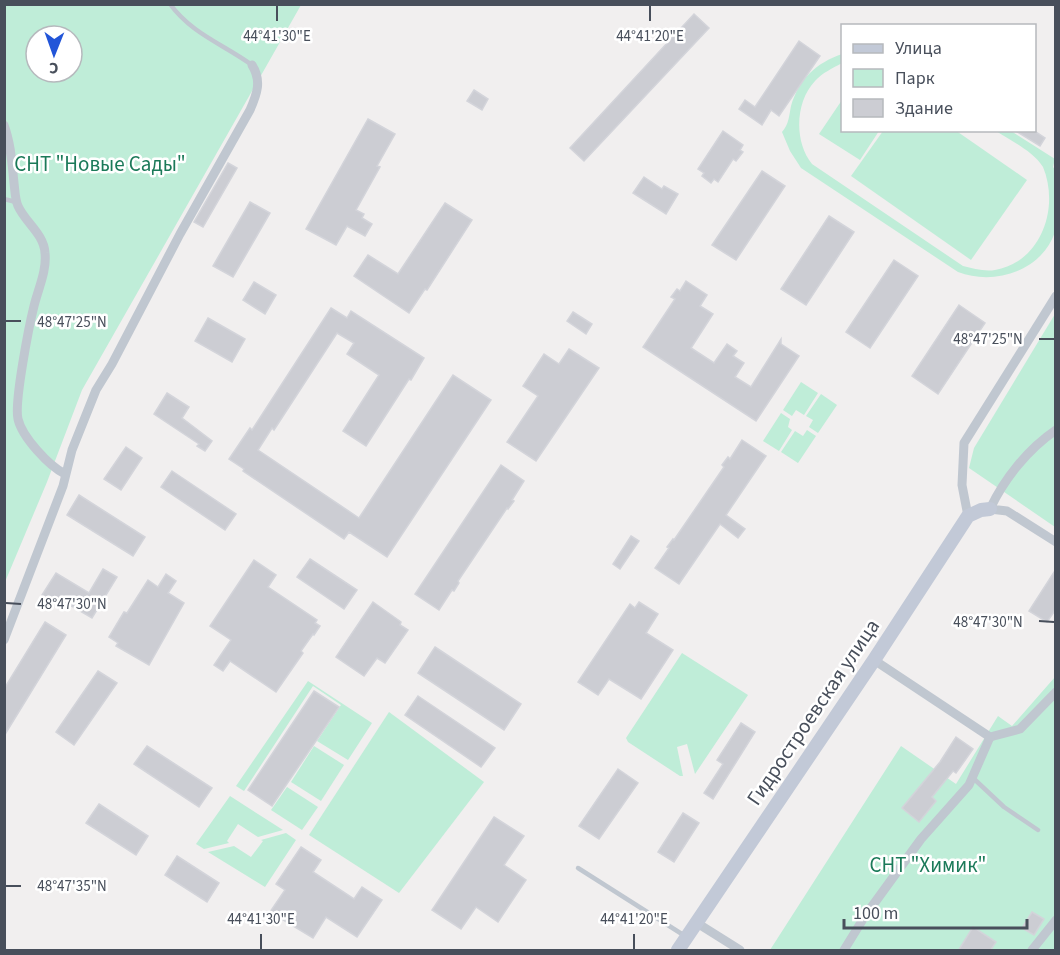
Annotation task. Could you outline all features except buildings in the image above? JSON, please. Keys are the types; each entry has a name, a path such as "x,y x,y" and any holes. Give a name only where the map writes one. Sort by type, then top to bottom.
{"street":[{"path":"4,640 63,486 64,474 72,450 96,390 250,110 258,82 252,65"},
{"path":"4,125 11,152 16,202 39,237 45,255 43,278 31,322 18,405 18,420 29,439 55,469 64,474"},
{"path":"1056,296 964,443 962,485 968,516 981,510 1006,511 1056,542"},
{"path":"990,510 999,490 1039,441 1056,430"},
{"name":"Гидростроевская улица","path":"678,951 968,516"},
{"path":"874,660 990,737 1020,729 1056,692"},
{"path":"844,951 865,916 914,849 969,785 990,737"},
{"path":"1032,951 1056,920"},
{"path":"697,923 740,951"}],"lane":[{"path":"170,4 179,16 201,35 252,65"},
{"path":"4,199 16,202"},
{"path":"972,777 1004,807 1038,830"},
{"path":"578,868 687,937"}],"green space":[{"name":"СНТ \"Новые Сады\"","path":"5,5 301,5 82,390 5,582"},
{"path":"841,54 841,64 815,81 808,90 801,111 799,122 802,145 812,164 963,266 995,270 1011,265 1035,245 1043,231 1047,215 1048,183 1043,167 1028,151 998,132 1013,132 1055,159 1053,167 1056,171 1056,227 1049,245 1039,257 1015,272 1001,276 972,276 958,272 801,168 782,132 787,123 794,96 804,80 817,67"},
{"path":"841,101 841,132 878,132 860,160 819,134"},
{"path":"882,132 958,132 1027,180 971,260 851,176"},
{"path":"1055,314 1055,527 969,468 974,448"},
{"path":"801,382 818,393 804,415 796,410 792,416 783,410"},
{"path":"821,394 837,405 818,433 809,427 813,420 806,416"},
{"path":"781,413 790,419 788,427 792,430 779,451 763,441"},
{"path":"807,430 816,436 798,463 781,452 795,431 803,436"},
{"path":"682,653 748,695 695,774 687,744 677,747 683,776 680,776 628,742 626,738"},
{"name":"СНТ \"Химик\"","path":"1055,677 1055,950 770,950 901,746 956,784 998,716 1012,726"},
{"path":"308,681 372,723 348,760 317,741 341,705 313,686 244,791 236,786"},
{"path":"389,712 484,782 399,893 309,835"},
{"path":"314,746 344,765 321,801 291,782"},
{"path":"287,787 318,807 302,830 271,810"},
{"path":"230,796 283,830 258,837 238,824 227,841 229,843 204,849 196,844"},
{"path":"286,833 296,840 265,887 208,852 234,846 251,857 263,841 261,840"}]}
